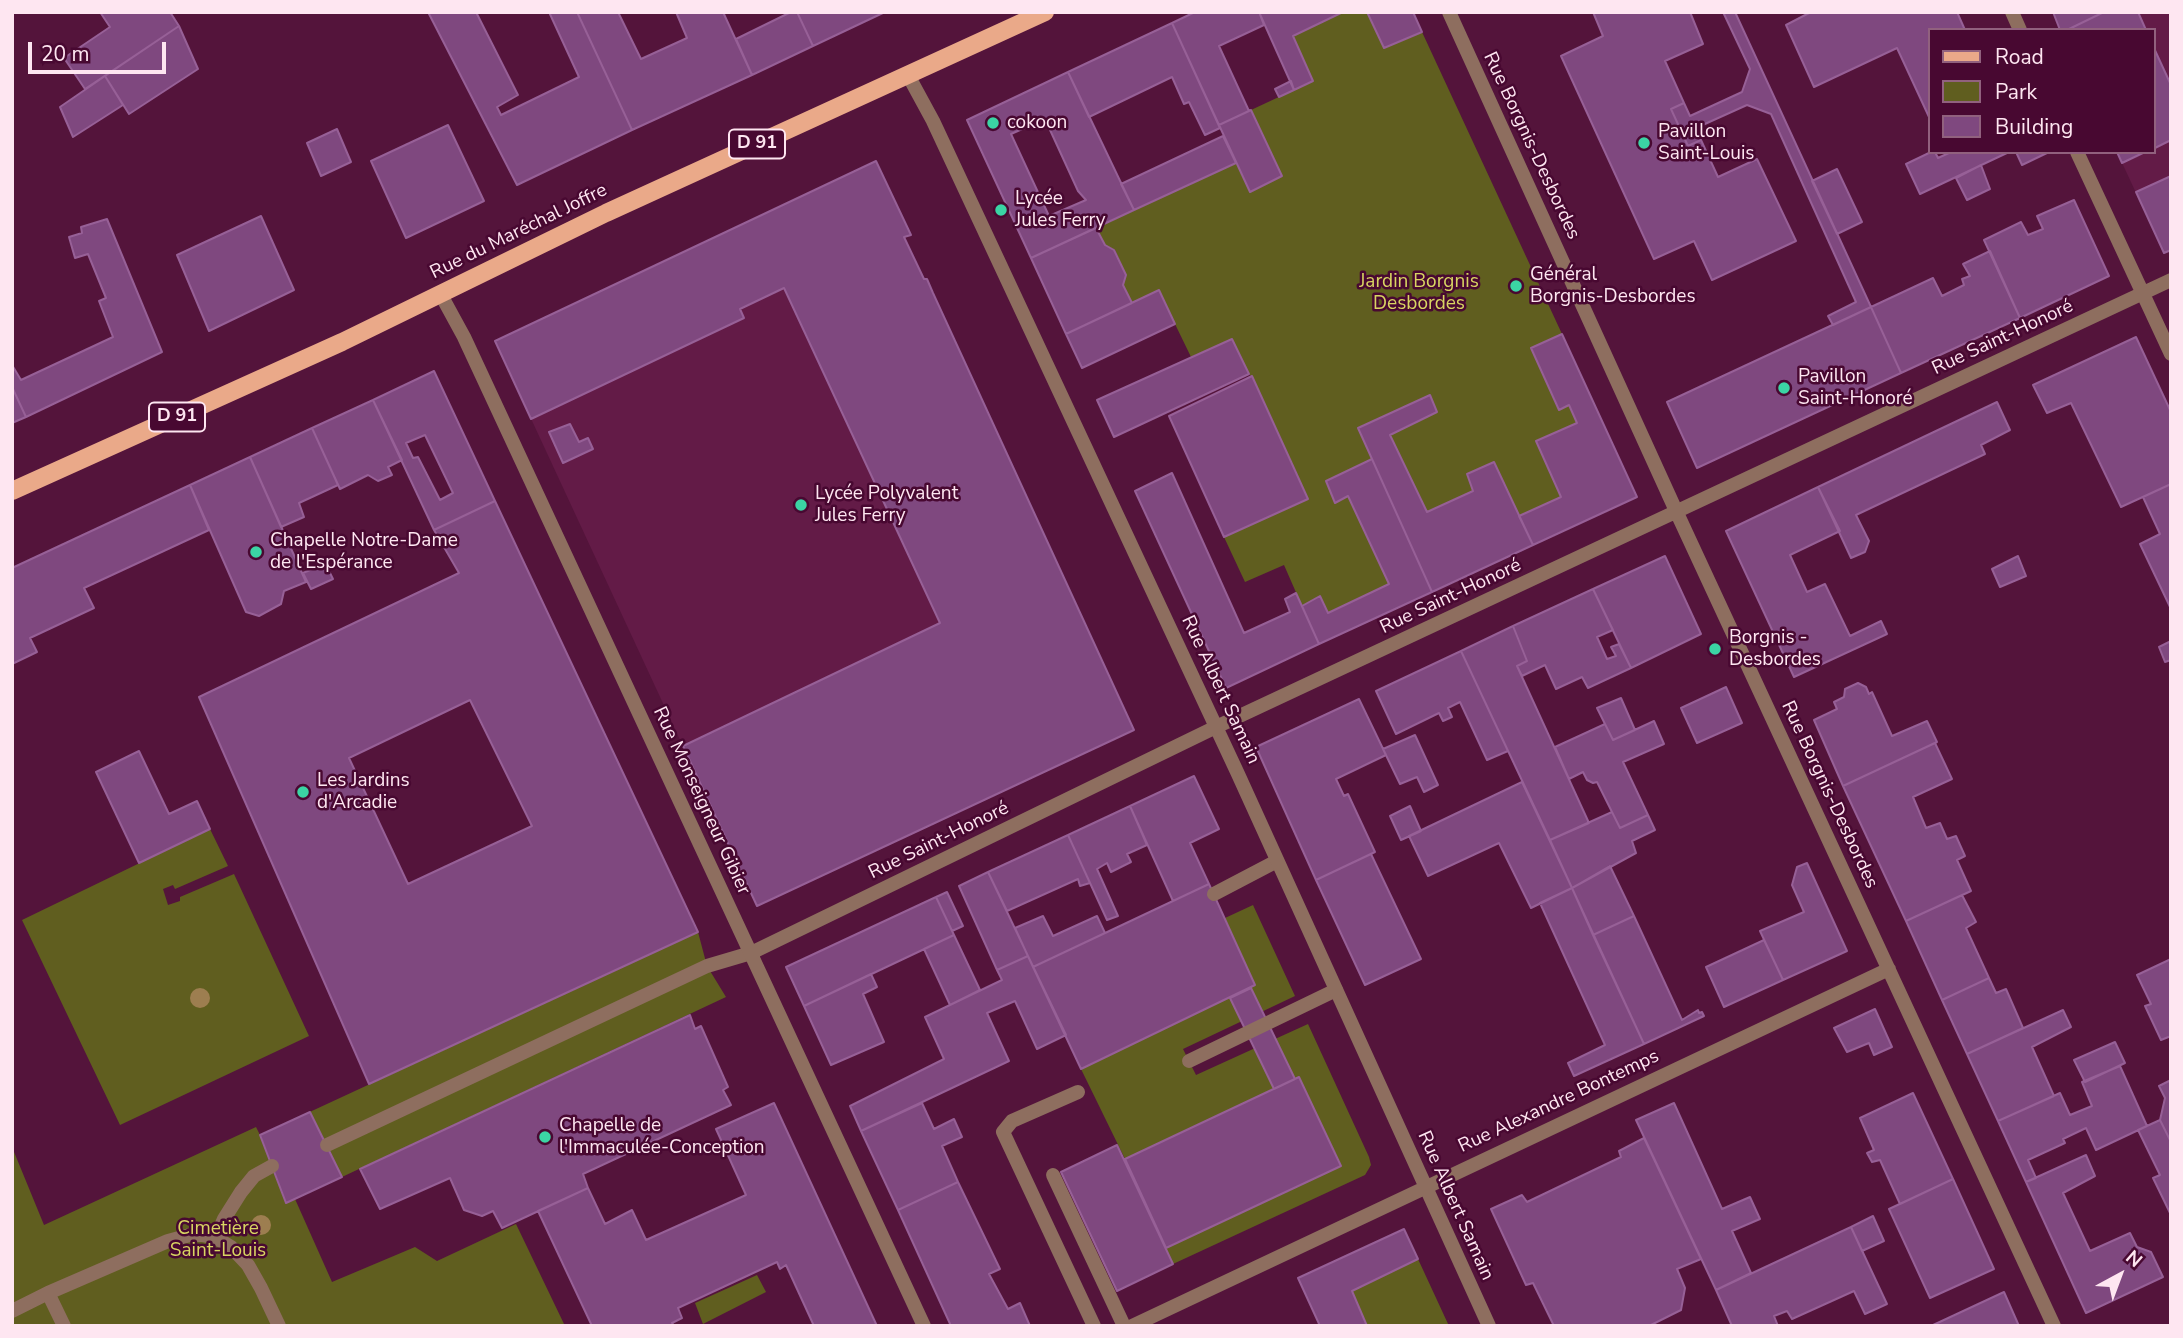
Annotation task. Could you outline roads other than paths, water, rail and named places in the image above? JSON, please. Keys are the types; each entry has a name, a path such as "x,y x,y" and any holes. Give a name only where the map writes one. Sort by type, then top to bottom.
{"main road":[{"name":"Rue du Maréchal Joffre","path":"12,491 342,342 606,213 1045,12"}],"street":[{"name":"Rue Borgnis-Desbordes","path":"1449,12 1677,513 2054,1326"},
{"path":"2012,12 2019,28"},
{"name":"Rue Albert Samain","path":"908,75 933,121 1216,727 1489,1326"},
{"path":"2078,154 2171,354"},
{"name":"Rue Saint-Honoré","path":"327,1145 707,965 751,953 1216,727 2171,280"},
{"name":"Rue Monseigneur Gibier","path":"440,293 464,337 924,1326"},
{"path":"1214,894 1277,861"},
{"name":"Rue Alexandre Bontemps","path":"1132,1326 1889,969"},
{"path":"1189,1061 1336,990"},
{"path":"1078,1092 1012,1121 1003,1132 1094,1326"},
{"path":"216,1238 241,1192 254,1177 272,1166"},
{"path":"1053,1175 1124,1326"},
{"path":"12,1311 168,1241 202,1235 216,1238 231,1247 247,1265 279,1326"},
{"path":"48,1293 64,1326"}],"place":[{"name":"cokoon","path":"993,123"},
{"name":"Pavillon Saint-Louis","path":"1644,143"},
{"name":"Lycée Jules Ferry","path":"1001,210"},
{"name":"Général Borgnis-Desbordes","path":"1516,286"},
{"name":"Pavillon Saint-Honoré","path":"1784,388"},
{"name":"Lycée Polyvalent Jules Ferry","path":"801,505"},
{"name":"Chapelle Notre-Dame de l'Espérance","path":"256,552"},
{"name":"Borgnis - Desbordes","path":"1715,649"},
{"name":"Les Jardins d'Arcadie","path":"303,792"},
{"name":"Chapelle de l'Immaculée-Conception","path":"545,1137"}],"park label":[{"name":"Jardin Borgnis Desbordes","path":"1419,293"},
{"name":"Cimetière Saint-Louis","path":"218,1240"}]}
